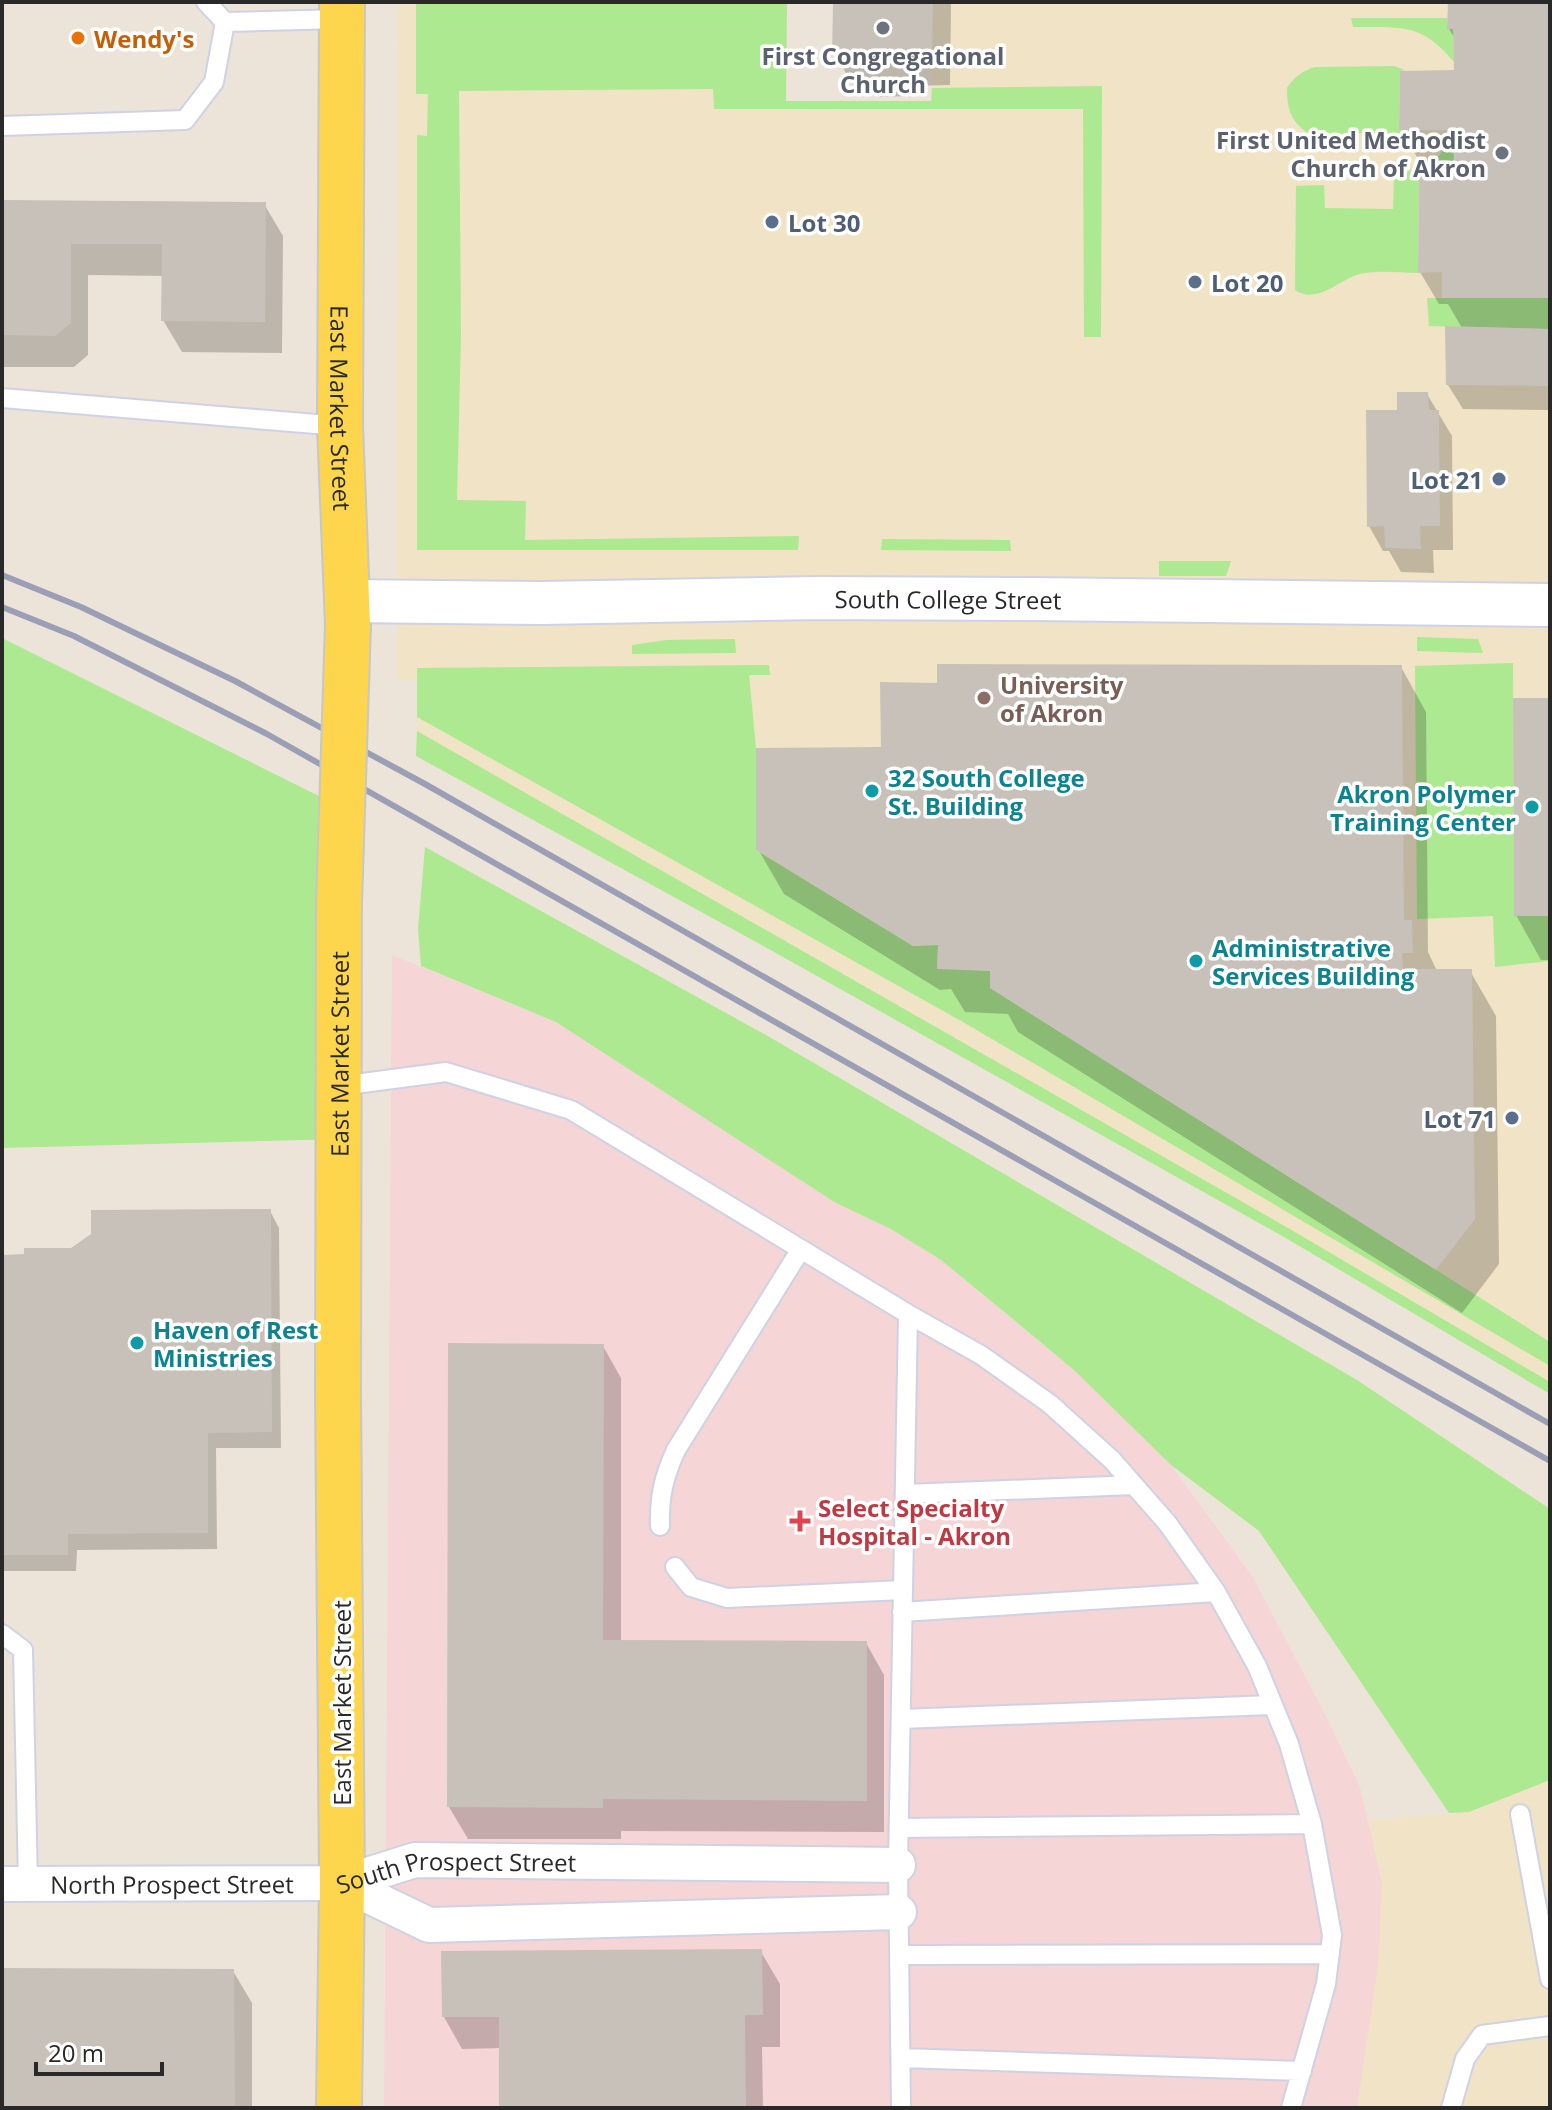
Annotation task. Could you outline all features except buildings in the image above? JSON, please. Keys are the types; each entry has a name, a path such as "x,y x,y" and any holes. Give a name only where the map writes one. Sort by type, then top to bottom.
{"main road":[{"name":"East Market Street","path":"339,2108 342,1883 338,1406 339,903 348,613 340,426 342,11"}],"street":[{"name":"South College Street","path":"348,613 543,603 818,598 1550,605"},
{"name":"South Prospect Street","path":"342,1883 415,1860 898,1865"},
{"name":"South Prospect Street","path":"342,1883 429,1925 899,1912"},
{"name":"North Prospect Street","path":"15,1884 342,1883"}],"lane":[{"path":"206,2 225,22"},
{"path":"225,22 342,11"},
{"path":"2,126 185,120 214,82 225,22"},
{"path":"2,398 340,426"},
{"path":"340,1086 446,1072 571,1110 981,1355 1050,1404 1112,1460 1168,1524 1216,1592 1257,1666 1289,1744 1312,1824 1332,1935 1326,1984 1291,2108"},
{"path":"660,1526 662,1481 676,1450 801,1249"},
{"path":"901,2108 898,1865 908,1314"},
{"path":"905,1494 1134,1485"},
{"path":"675,1567 691,1587 727,1598 903,1590"},
{"path":"902,1612 1216,1592"},
{"path":"2,1634 23,1650 15,1884"},
{"path":"901,1719 1273,1705"},
{"path":"1520,1814 1550,1979"},
{"path":"899,1828 1312,1824"},
{"path":"900,1955 1330,1954"},
{"path":"1455,2103 1465,2059 1482,2035 1550,2026"},
{"path":"901,2058 1302,2071"}],"shaded area":[{"name":"University of Akron","path":"398,2 787,2 786,101 931,101 933,2 1550,2 1550,1394 1284,1237 416,756 417,680 397,680"},
{"name":"Select Specialty Hospital - Akron","path":"392,955 556,1022 836,1203 891,1229 941,1260 1075,1371 1171,1465 1252,1576 1360,1787 1382,1883 1378,1965 1357,2108 384,2108"},
{"path":"1550,1780 1550,2108 1357,2108 1382,1883 1367,1820 1469,1812"}],"green space":[{"path":"416,2 787,2 786,101 931,101 932,88 1102,86 1101,337 1084,337 1083,109 714,109 713,89 459,91 461,334 457,500 526,501 525,540 799,536 798,550 417,550 417,135 427,136 428,94 416,94"},
{"path":"1351,18 1447,18 1447,29 1453,29 1454,62 1442,49 1420,34 1397,28 1353,27"},
{"path":"1394,66 1405,70 1400,71 1399,130 1405,130 1402,133 1309,134 1291,114 1287,88 1306,70 1315,67"},
{"path":"1454,136 1454,169 1419,170 1418,273 1386,272 1354,276 1326,291 1311,295 1295,290 1296,186 1324,185 1325,208 1393,209 1394,178 1438,157"},
{"path":"1427,298 1550,298 1550,329 1429,326"},
{"path":"882,539 1010,540 1011,551 881,550"},
{"path":"1159,561 1231,561 1226,576 1159,576"},
{"path":"1417,637 1478,639 1483,653 1417,651"},
{"path":"2,638 341,807 341,1139 2,1148"},
{"path":"735,639 736,653 632,654 632,645 667,640"},
{"path":"1513,663 1514,915 1550,916 1550,961 1495,967 1493,916 1417,919 1415,666"},
{"path":"769,665 770,675 749,675 756,748 756,850 913,946 938,945 937,968 990,971 990,988 1550,1342 1550,1366 963,1022 417,717 417,668"},
{"path":"417,731 1288,1228 1550,1382 1550,1394 1284,1237 416,756"},
{"path":"425,847 766,1035 1357,1380 1550,1509 1550,1780 1469,1812 1449,1813 1259,1531 1171,1465 1075,1371 1020,1325 941,1260 891,1229 836,1203 556,1022 421,966 418,929"}],"railway":[{"path":"2,575 81,607 235,681 425,784 1550,1424"},
{"path":"2,607 74,636 267,734 1550,1461"}],"place":[{"name":"First Congregational Church","path":"883,28"},
{"name":"Wendy's","path":"78,38"},
{"name":"First United Methodist Church of Akron","path":"1502,153"},
{"name":"Lot 30","path":"772,222"},
{"name":"Lot 20","path":"1195,282"},
{"name":"Lot 21","path":"1499,479"},
{"name":"University of Akron","path":"984,698"},
{"name":"32 South College St. Building","path":"872,791"},
{"name":"Akron Polymer Training Center","path":"1532,807"},
{"name":"Administrative Services Building","path":"1196,961"},
{"name":"Lot 71","path":"1512,1118"},
{"name":"Haven of Rest Ministries","path":"137,1343"},
{"name":"Select Specialty Hospital - Akron","path":"800,1521"}]}
